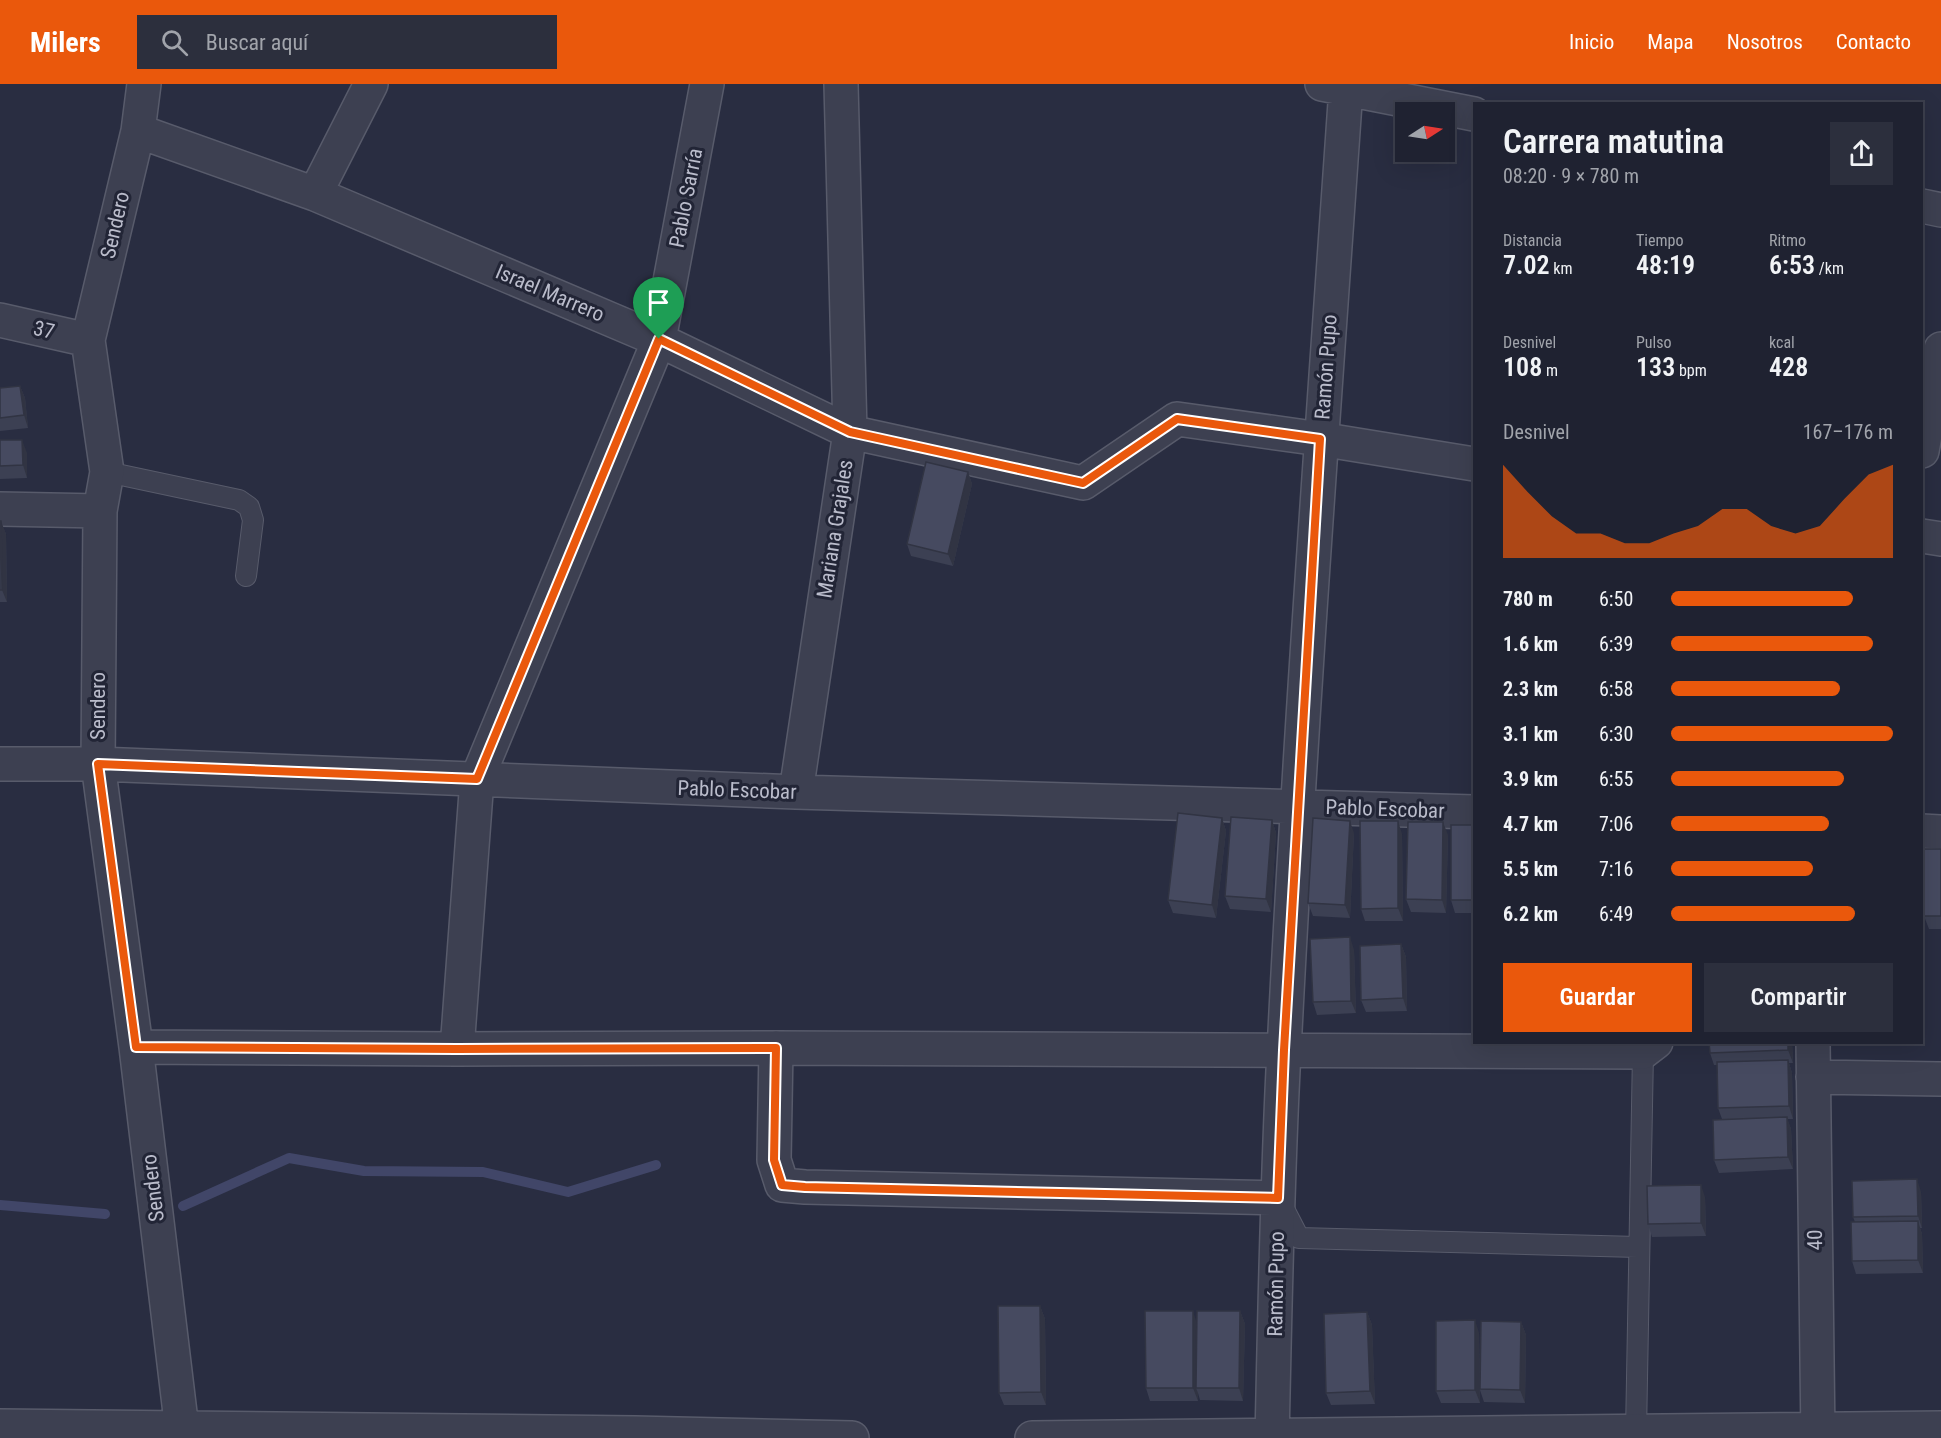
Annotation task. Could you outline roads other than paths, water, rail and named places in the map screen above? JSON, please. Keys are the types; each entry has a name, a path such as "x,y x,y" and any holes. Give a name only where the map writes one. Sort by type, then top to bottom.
{"street":[{"name":"Sendero","path":"144,84 138,132 88,340 107,472 100,511 98,764 136,1047 183,1433"},
{"path":"315,194 371,84"},
{"name":"Pablo Sarría","path":"457,1049 477,779 659,339 707,84"},
{"name":"Mariana Grajales","path":"796,792 850,432 840,84"},
{"path":"1334,86 1473,114"},
{"name":"Ramón Pupo","path":"1272,1437 1284,1050 1320,439 1334,86"},
{"name":"Israel Marrero","path":"138,132 315,194 659,339 850,432 1083,483 1177,419 1473,464"},
{"path":"1923,206 1941,210"},
{"name":"37","path":"0,320 88,340"},
{"path":"1923,446 1941,350"},
{"path":"0,509 100,511"},
{"path":"1923,536 1941,539"},
{"name":"Pablo Escobar","path":"0,764 98,764 796,792 1473,812"},
{"path":"1923,831 1941,832"},
{"name":"40","path":"1813,1044 1818,1434"},
{"path":"136,1047 1284,1050 1649,1047"},
{"path":"776,1048 774,1160 782,1185 1278,1198"},
{"path":"1813,1077 1941,1079"},
{"path":"0,1426 183,1433 852,1438"},
{"path":"1032,1438 1636,1433 1818,1434 1941,1428"}],"lane":[{"path":"107,472 239,500 249,507 253,520 246,576"},
{"path":"1636,1433 1638,1247 1649,1047"},
{"path":"1278,1198 1299,1238 1638,1247"}],"waterway":[{"path":"183,1206 289,1158 364,1171 483,1172 568,1192 656,1165"},
{"path":"0,1205 105,1214"}]}
